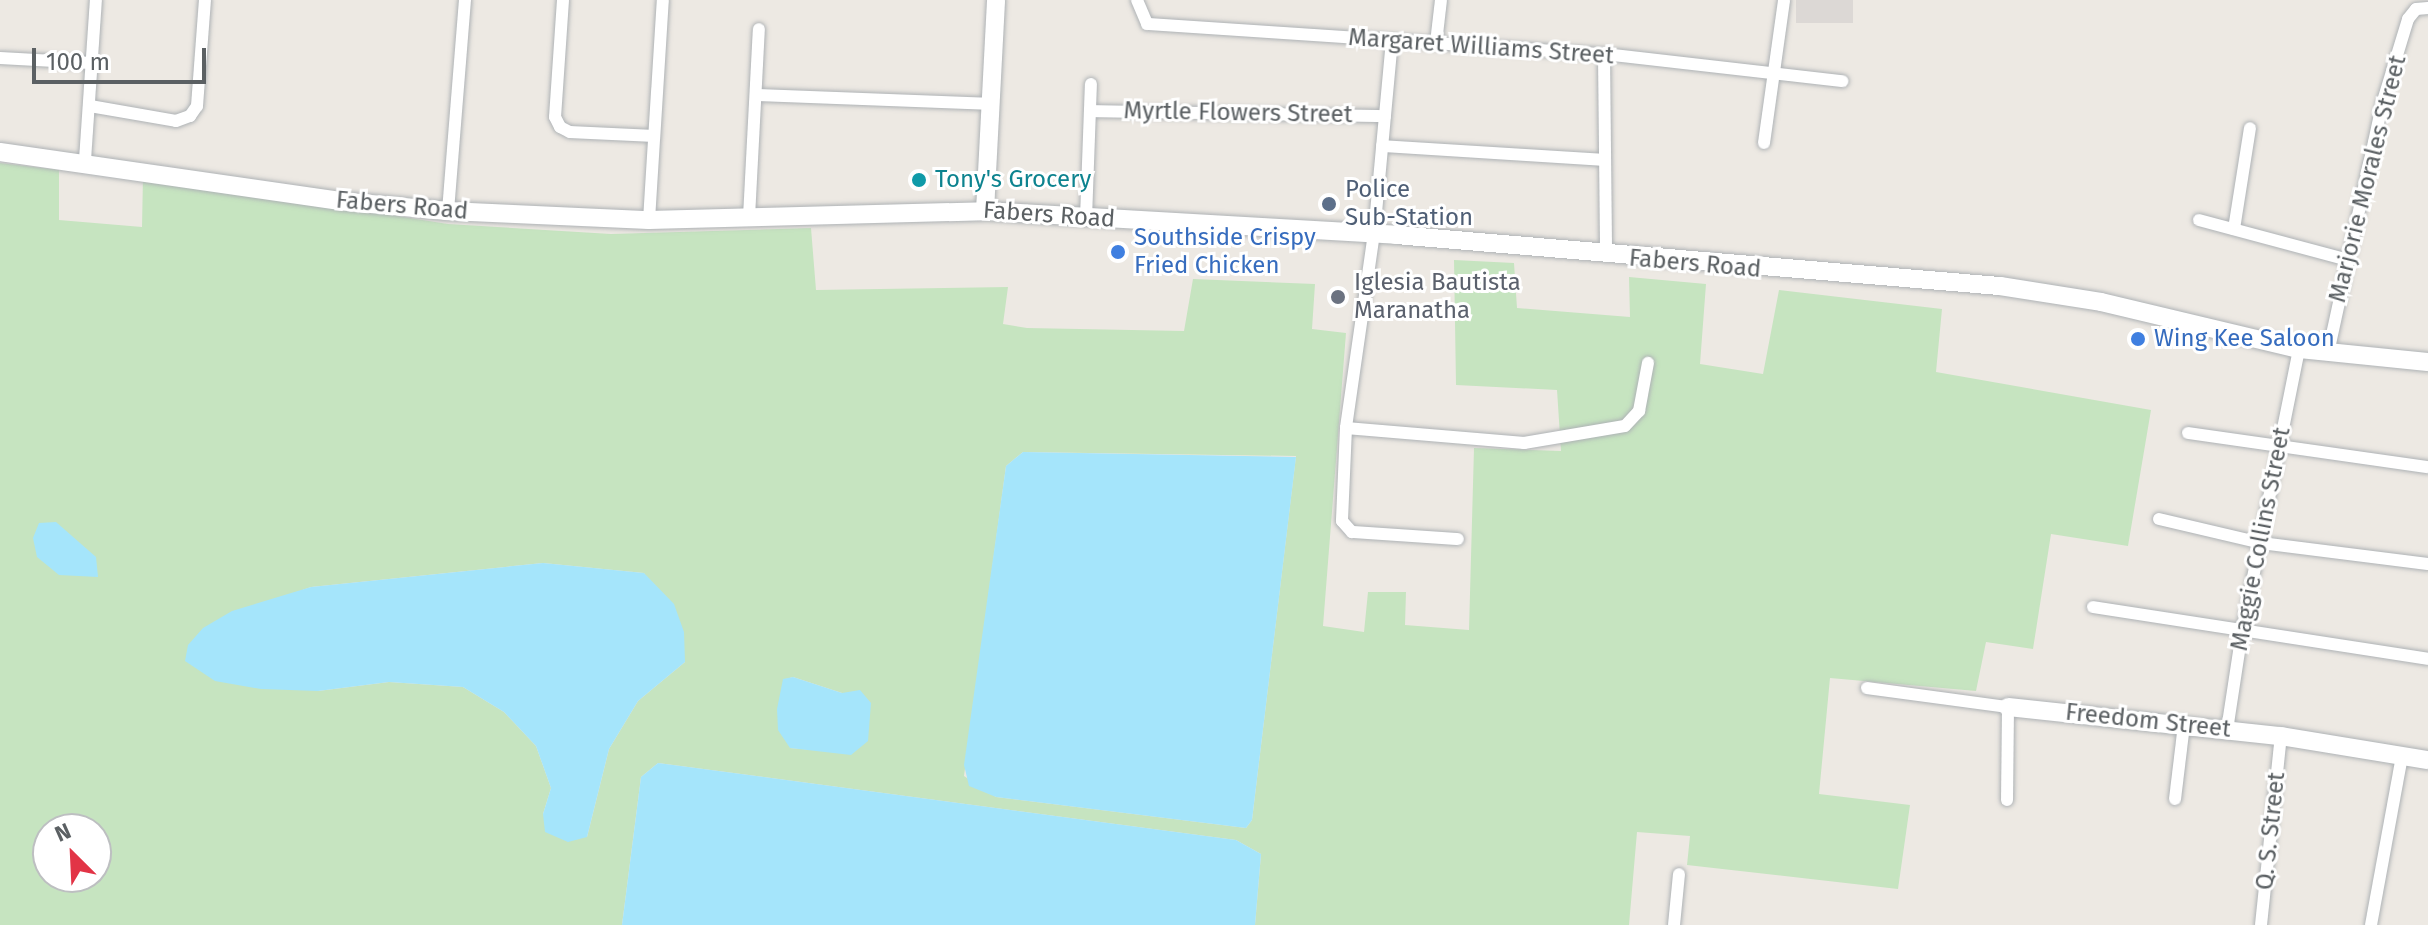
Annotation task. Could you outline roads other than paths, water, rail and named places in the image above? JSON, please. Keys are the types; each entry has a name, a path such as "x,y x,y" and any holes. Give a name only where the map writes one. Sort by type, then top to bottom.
{"main road":[{"path":"985,211 988,104 996,0"},
{"name":"Fabers Road","path":"0,152 85,160 338,201 448,211 649,220 985,211 1374,233 2052,292 2299,349 2428,362"},
{"name":"Freedom Street","path":"2008,707 2281,736 2428,760"}],"street":[{"path":"85,160 96,0"},
{"path":"90,106 176,121 190,116 197,106 205,0"},
{"path":"448,211 465,0"},
{"path":"563,0 555,117 560,127 570,132 654,136"},
{"path":"649,220 663,0"},
{"name":"Margaret Williams Street","path":"1137,0 1147,24 1604,54 1842,81"},
{"path":"1436,43 1441,0"},
{"path":"1764,143 1784,0"},
{"name":"Marjorie Morales Street","path":"2328,353 2345,259 2383,101 2408,19 2422,9"},
{"path":"749,217 759,29"},
{"path":"1392,40 1374,233 1346,428 1341,513 1346,530 1458,539"},
{"path":"1604,54 1606,255"},
{"path":"0,58 91,63"},
{"path":"1086,218 1091,84"},
{"path":"757,95 988,104"},
{"name":"Myrtle Flowers Street","path":"1091,111 1385,116"},
{"path":"2234,229 2250,128"},
{"path":"1382,146 1604,160"},
{"path":"2199,220 2345,259"},
{"name":"Maggie Collins Street","path":"2227,730 2242,632 2299,349"},
{"path":"1346,428 1524,443 1625,426 1639,411 1648,363"},
{"path":"2188,433 2428,467"},
{"path":"2159,519 2261,543 2428,564"},
{"path":"2093,607 2428,659"},
{"name":"Freedom Street","path":"1867,688 2008,707"},
{"path":"2007,800 2008,707"},
{"path":"2175,799 2184,725"},
{"name":"Q. S. Street","path":"2261,925 2281,736"},
{"path":"2371,925 2402,756"},
{"path":"1674,925 1679,874"}],"water":[{"path":"1023,452 1296,457 1252,820 1246,828 996,797 969,786 964,765 1006,466"},
{"path":"56,522 96,557 98,577 59,575 37,557 33,538 39,523"},
{"path":"543,563 644,573 674,604 684,632 685,662 638,701 609,749 587,837 568,842 545,832 543,814 551,788 536,746 504,712 463,687 389,682 318,691 261,689 215,681 185,661 188,645 203,628 232,611 311,587"},
{"path":"793,677 842,693 860,690 871,703 868,741 851,755 790,748 778,730 777,709 783,679"},
{"path":"658,763 1236,840 1261,854 1255,925 622,925 641,777"}],"place":[{"name":"Tony's Grocery","path":"919,180"},
{"name":"Police Sub-Station","path":"1329,204"},
{"name":"Southside Crispy Fried Chicken","path":"1118,252"},
{"name":"Iglesia Bautista Maranatha","path":"1338,297"},
{"name":"Wing Kee Saloon","path":"2138,339"}]}
